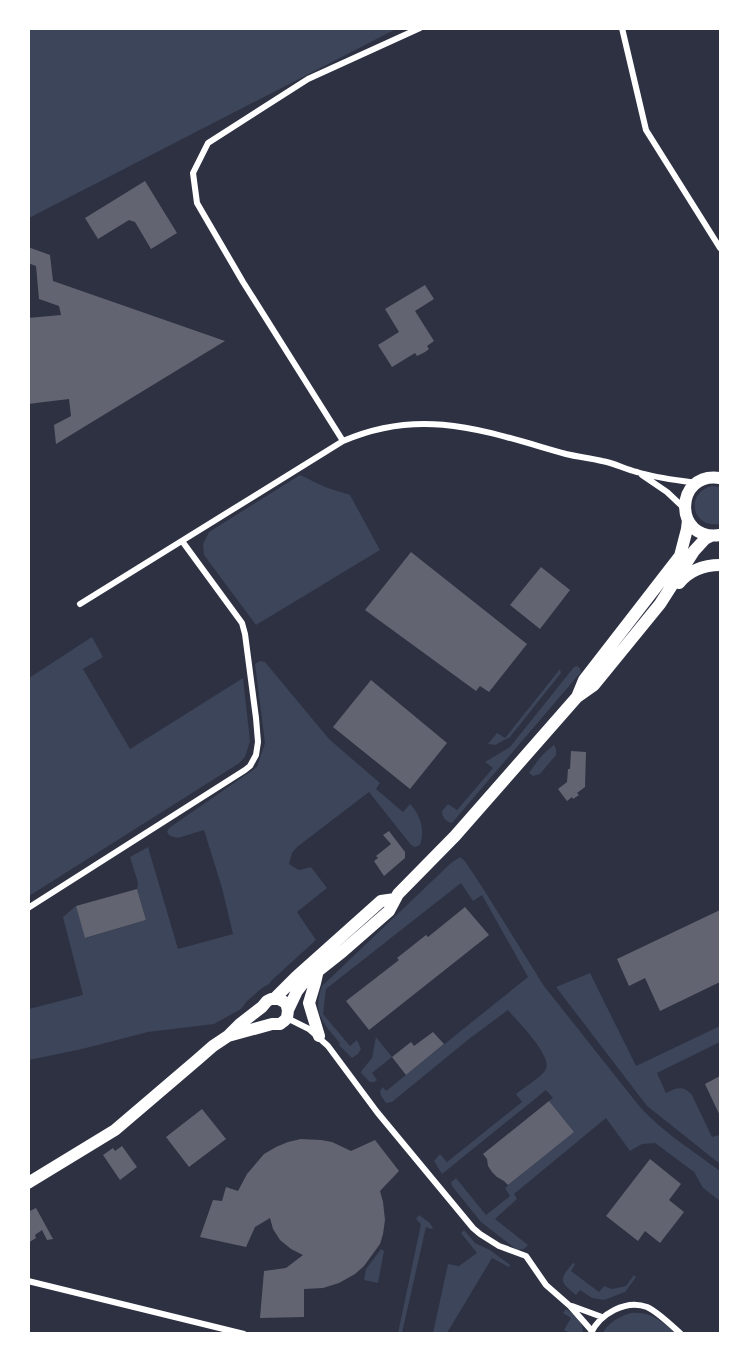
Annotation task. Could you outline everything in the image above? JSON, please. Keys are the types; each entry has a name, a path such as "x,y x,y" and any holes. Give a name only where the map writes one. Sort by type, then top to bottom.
{"main road":[{"path":"577,697 584,680 680,556 687,529 687,494 696,483 703,479 720,478"},
{"path":"686,514 698,531 716,536"},
{"path":"660,604 694,551 705,539 716,536"},
{"path":"228,1036 280,1024 288,1014 304,982 389,911 398,894 457,834 577,697 594,685 684,577 695,569 720,565"},
{"path":"28,1183 115,1130 267,1001 275,998 381,902 395,899"},
{"path":"318,970 309,1003 319,1036"},
{"path":"275,998 286,1003 288,1014"},
{"path":"262,1007 264,1018 272,1024"}],"street":[{"path":"343,441 243,282 197,203 193,172 208,143 308,79 420,28"},
{"path":"622,28 646,130 720,248"},
{"path":"80,604 343,441 377,429 416,423 460,426 570,455 604,461 639,473 696,483"},
{"path":"639,473 667,492 686,514"},
{"path":"28,908 245,770 256,755 258,742 256,718 242,624 182,541"},
{"path":"288,1014 319,1036 377,1112 473,1228 499,1246 526,1256 546,1285 570,1306 591,1332 596,1323 607,1313 625,1306 643,1306 652,1310 681,1334"},
{"path":"28,1281 244,1334"},
{"path":"570,1306 602,1317"}],"shaded area":[{"path":"29,28 396,28 396,29 29,218"},
{"path":"300,475 325,487 350,495 380,550 256,625 204,555 203,544 209,532"},
{"path":"712,486 720,487 720,524 703,521 695,509 698,496 703,490"},
{"path":"92,637 103,657 83,669 130,749 243,678 250,741 245,757 238,764 29,896 29,678"},
{"path":"260,661 265,662 329,739 380,783 376,789 403,812 410,804 421,823 420,845 415,847 411,845 369,792 292,853 289,864 299,870 311,867 327,888 297,912 316,940 269,984 247,1001 241,1009 214,1024 148,1032 29,1060 29,1009 83,995 63,917 76,906 86,938 146,920 130,857 148,847 178,949 233,934 204,830 178,838 170,836 167,832 169,828 257,767 265,743 255,664"},
{"path":"577,666 581,672 452,823 446,820 442,811 448,804 457,810 493,768 485,762 510,747"},
{"path":"560,669 561,673 510,737 495,745 488,744 497,733 505,738"},
{"path":"554,745 556,755 540,774 533,776 529,773 540,758"},
{"path":"460,857 484,890 544,986 636,1102 665,1131 720,1171 720,1201 703,1188 694,1172 655,1143 642,1144 630,1151 606,1118 514,1194 517,1199 495,1219 528,1245 524,1249 517,1250 481,1222 451,1182 456,1178 486,1215 510,1196 505,1188 573,1131 549,1101 553,1098 546,1090 442,1174 434,1161 440,1154 447,1162 522,1102 516,1094 537,1079 546,1069 544,1055 539,1047 508,1010 392,1102 386,1103 381,1096 380,1091 383,1087 386,1091 528,977 482,895 473,901 461,883 326,989 323,1014 350,1046 357,1040 361,1049 352,1058 339,1045 340,1043 324,1023 319,1011 318,1003 322,986"},
{"path":"590,973 636,1066 720,1026 720,1042 657,1073 666,1093 680,1088 692,1095 712,1137 719,1135 720,1164 647,1106 556,987"},
{"path":"376,1037 392,1057 372,1073 377,1080 370,1082 361,1073 372,1058"},
{"path":"419,1215 433,1228 426,1227 402,1333 398,1333 421,1224 416,1219"},
{"path":"464,1230 475,1243 490,1250 510,1265 509,1267 492,1258 447,1333 433,1333 448,1264 459,1266 477,1253 461,1233"},
{"path":"381,1249 384,1251 378,1283 364,1280 366,1269"},
{"path":"573,1263 575,1264 571,1271 599,1292 604,1286 612,1289 626,1286 634,1275 636,1277 625,1292 604,1300 592,1298 580,1290 576,1295 563,1280 565,1273"},
{"path":"566,1309 578,1319 583,1333 570,1333 564,1330 571,1318 563,1313"},
{"path":"631,1313 650,1315 676,1333 602,1334 614,1320"}],"building":[{"path":"145,181 177,233 151,249 135,222 129,220 98,239 85,218"},
{"path":"28,247 50,255 53,281 225,341 56,444 54,425 71,416 69,399 28,404 28,318 61,315 59,306 39,299 36,266 28,263"},
{"path":"425,285 434,299 415,311 434,341 427,346 429,349 425,352 417,356 415,353 392,367 378,345 399,332 385,309"},
{"path":"411,552 527,644 489,692 480,686 476,691 365,610"},
{"path":"541,567 570,590 540,629 510,605"},
{"path":"371,680 447,743 410,789 333,727"},
{"path":"571,751 586,752 585,787 577,793 579,795 567,801 558,789 567,782"},
{"path":"389,831 405,852 405,858 384,876 374,861 378,858 376,856 391,844 383,835"},
{"path":"137,889 146,920 85,938 76,906"},
{"path":"465,907 489,935 369,1030 346,1001 399,960 397,958 426,935 428,937"},
{"path":"720,910 720,982 660,1011 645,978 629,986 617,959"},
{"path":"433,1032 444,1044 406,1075 392,1057 411,1042 414,1046"},
{"path":"720,1076 720,1116 705,1084"},
{"path":"549,1101 574,1132 508,1185 492,1172 483,1154"},
{"path":"202,1109 226,1139 189,1167 166,1137"},
{"path":"301,1139 332,1142 351,1151 375,1140 399,1171 380,1191 385,1220 383,1234 380,1244 364,1266 339,1283 323,1288 304,1289 304,1317 260,1318 264,1271 286,1268 303,1255 280,1240 273,1229 270,1218 255,1227 246,1247 200,1237 213,1200 222,1201 226,1187 238,1191 247,1174 264,1154 288,1142"},
{"path":"122,1146 137,1167 120,1180 103,1155 113,1148 115,1151"},
{"path":"650,1159 681,1184 669,1200 684,1212 660,1243 645,1231 638,1241 606,1216"},
{"path":"36,1208 53,1239 47,1240 42,1230 28,1243 28,1212"}]}
